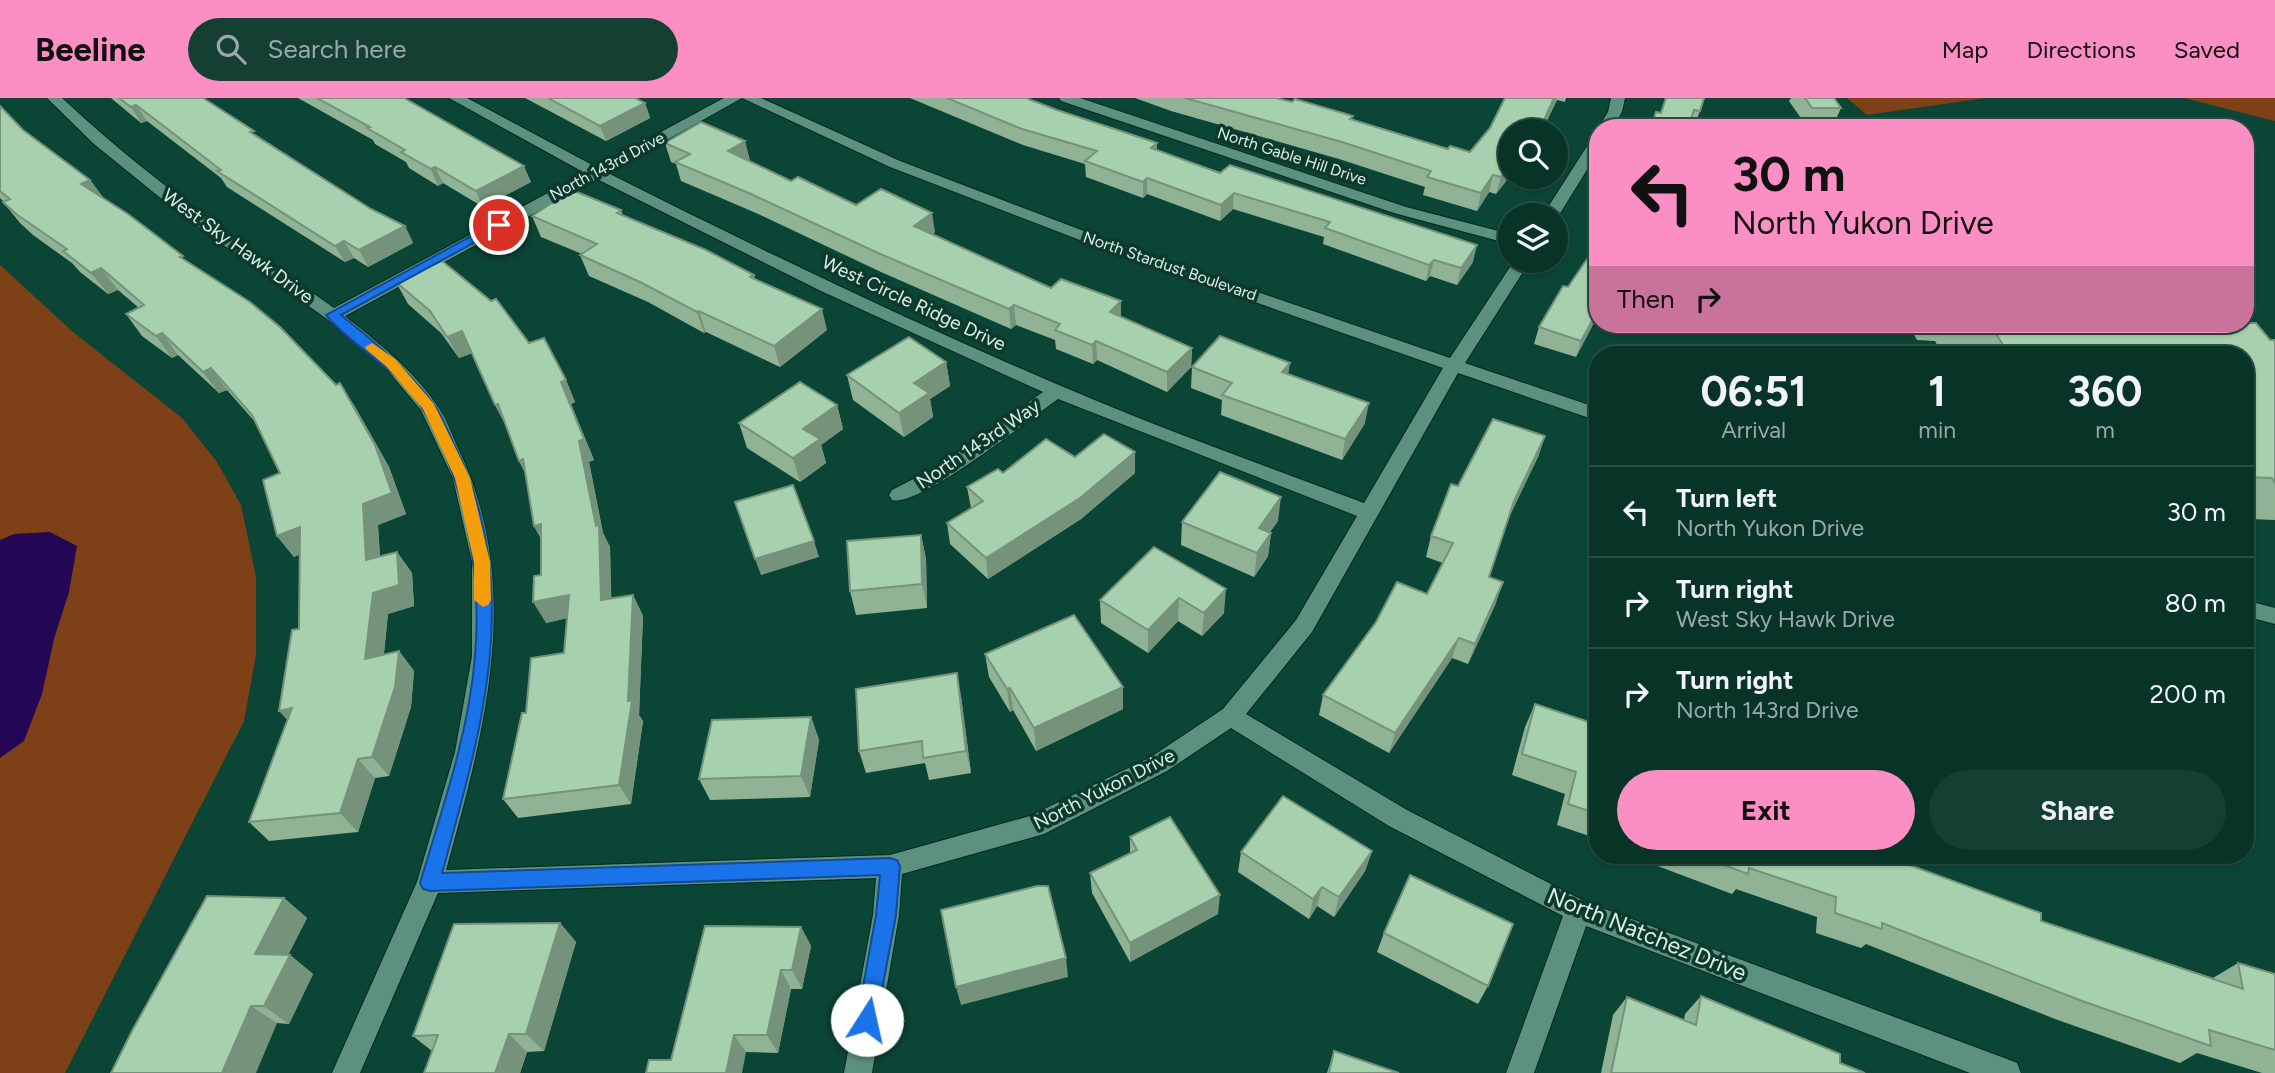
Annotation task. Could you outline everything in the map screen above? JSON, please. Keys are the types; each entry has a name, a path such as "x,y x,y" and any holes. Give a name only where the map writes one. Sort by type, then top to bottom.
{"street":[{"name":"West Sky Hawk Drive","path":"54,98 99,141 190,214 332,315 390,362 429,407 463,478 482,562 483,656 467,752 430,883 346,1073"},
{"name":"West Circle Ridge Drive","path":"456,98 594,173 884,313 1056,391 1370,513"},
{"name":"North 143rd Drive","path":"332,315 735,98"},
{"name":"North Stardust Boulevard","path":"749,98 895,164 1099,242 1589,412"},
{"name":"North Gable Hill Drive","path":"1066,98 1400,210 1498,236"},
{"path":"1611,119 1618,98"},
{"path":"1559,203 1589,154"},
{"name":"North Yukon Drive","path":"430,883 890,866 1035,826 1159,764 1231,716 1304,626 1454,365 1514,273"},
{"name":"North 143rd Way","path":"899,495 944,472 1056,391"},
{"path":"2254,610 2275,616"},
{"name":"North Natchez Drive","path":"1231,716 1398,818 1578,911 2007,1073"},
{"path":"858,1073 886,915 890,866"},
{"path":"1520,1073 1578,911"}],"shaded area":[{"path":"1847,98 1986,98 1867,115"},
{"path":"2184,98 2275,98 2275,121"},
{"path":"0,265 73,332 182,418 217,462 241,505 256,577 256,655 244,721 65,1073 0,1073"},
{"path":"50,532 77,546 69,592 54,639 42,694 24,741 0,758 0,540 14,534"}],"building":[{"path":"119,98 203,98 254,131 250,132 371,209 405,226 359,250 344,241 335,246 217,171 221,170 136,105 131,107"},
{"path":"317,98 404,98 524,166 476,191 435,167 431,169 401,152 405,150"},
{"path":"548,98 635,98 645,103 600,126"},
{"path":"947,98 1026,98 1157,143 1151,148 1220,173 1230,165 1477,245 1461,268 1434,260 1429,265 1325,228 1330,222 1234,193 1221,205 1147,178 1143,182 1085,161 1097,151 1022,129"},
{"path":"1185,98 1276,98 1292,102 1295,99 1448,149 1450,146 1470,152 1490,128 1505,98 1554,98 1544,119 1498,119 1498,176 1493,175 1481,193 1427,177 1431,171 1342,142"},
{"path":"1666,98 1704,98 1700,111 1694,110 1691,119 1654,119 1656,112 1661,113"},
{"path":"1805,98 1834,98 1841,108 1812,108"},
{"path":"0,106 23,130 90,180 81,184 128,214 183,256 180,257 250,302 280,327 336,385 340,383 375,445 392,493 363,504 366,560 397,552 399,585 373,593 365,659 399,651 395,687 372,757 358,759 340,813 249,822 292,708 279,711 292,630 299,629 300,527 277,536 263,480 280,473 252,415 211,368 203,372 162,333 156,336 126,314 144,305 101,268 91,273 63,251 67,249 3,202 10,199 0,191"},
{"path":"701,122 745,141 728,151 791,181 798,177 856,205 881,189 932,213 914,226 1051,288 1061,279 1121,301 1110,312 1192,348 1167,372 1096,341 1092,345 1055,330 1060,324 1014,305 1009,309 675,162 690,154 665,143"},
{"path":"572,190 621,210 617,213 706,250 754,275 750,277 822,309 774,346 697,312 580,255 597,244 532,216"},
{"path":"1589,256 1589,326 1581,341 1539,327 1563,286 1568,287"},
{"path":"442,261 491,301 496,299 529,343 544,338 566,380 561,382 584,439 579,441 596,526 599,525 601,600 633,595 628,701 632,701 619,785 503,799 522,713 526,713 531,658 564,653 569,595 533,602 534,576 541,575 541,524 534,526 523,459 519,461 498,404 495,405 462,331 447,337 430,311 396,282"},
{"path":"2254,323 2270,340 2275,340 2275,483 2272,478 2254,477 2254,346 2004,346 1996,333 2254,333"},
{"path":"1220,336 1290,363 1282,372 1369,403 1345,439 1222,395 1232,383 1192,367"},
{"path":"909,337 946,362 914,383 929,393 899,413 847,375"},
{"path":"800,382 837,405 803,429 820,439 793,458 739,423"},
{"path":"1493,419 1545,436 1514,501 1489,577 1503,582 1475,644 1459,638 1395,733 1323,695 1376,622 1397,582 1427,594 1453,543 1431,536 1451,484 1458,486"},
{"path":"1104,434 1135,452 1080,498 986,558 947,523 983,501 967,487 998,469 1003,473 1046,439 1075,457"},
{"path":"1220,472 1281,497 1259,528 1271,533 1257,553 1182,522"},
{"path":"793,485 814,541 755,559 735,502"},
{"path":"921,535 922,584 850,591 847,541"},
{"path":"1154,547 1226,589 1204,613 1179,598 1148,630 1100,600"},
{"path":"1074,615 1123,687 1034,728 985,654"},
{"path":"957,673 966,751 923,758 922,741 859,751 856,689"},
{"path":"1535,704 1589,722 1589,811 1568,804 1576,772 1522,754"},
{"path":"811,717 801,776 699,779 712,720"},
{"path":"1283,796 1372,851 1339,897 1322,887 1313,899 1241,852"},
{"path":"1170,817 1220,895 1130,943 1090,873 1137,850 1130,837"},
{"path":"1721,864 1907,864 2041,913 2041,921 2243,989 2238,963 2275,974 2275,1050 2209,1030 2211,1046 2082,1001 1882,923 1882,929 1835,913 1836,897 1749,868 1748,874"},
{"path":"1410,875 1513,924 1488,986 1384,933"},
{"path":"1037,886 1048,886 1066,958 956,987 941,910"},
{"path":"207,896 284,898 255,954 290,955 264,1006 251,1006 222,1073 111,1073 132,1031"},
{"path":"560,923 526,1034 509,1034 495,1073 424,1073 438,1035 413,1036 454,924"},
{"path":"705,926 801,927 792,970 781,970 767,1035 734,1035 726,1073 646,1073 649,1060 671,1060"},
{"path":"1701,996 1840,1054 1840,1063 1865,1073 1611,1073 1627,997 1696,1025"},
{"path":"1334,1051 1399,1073 1329,1073"}],"slow traffic":[{"path":"372,347 390,362 429,407 463,478 482,562 483,600"}],"route":[{"path":"499,225 332,315 390,362 429,407 463,478 482,562 483,656 467,752 430,883 890,866 886,915 867,1020"}]}
